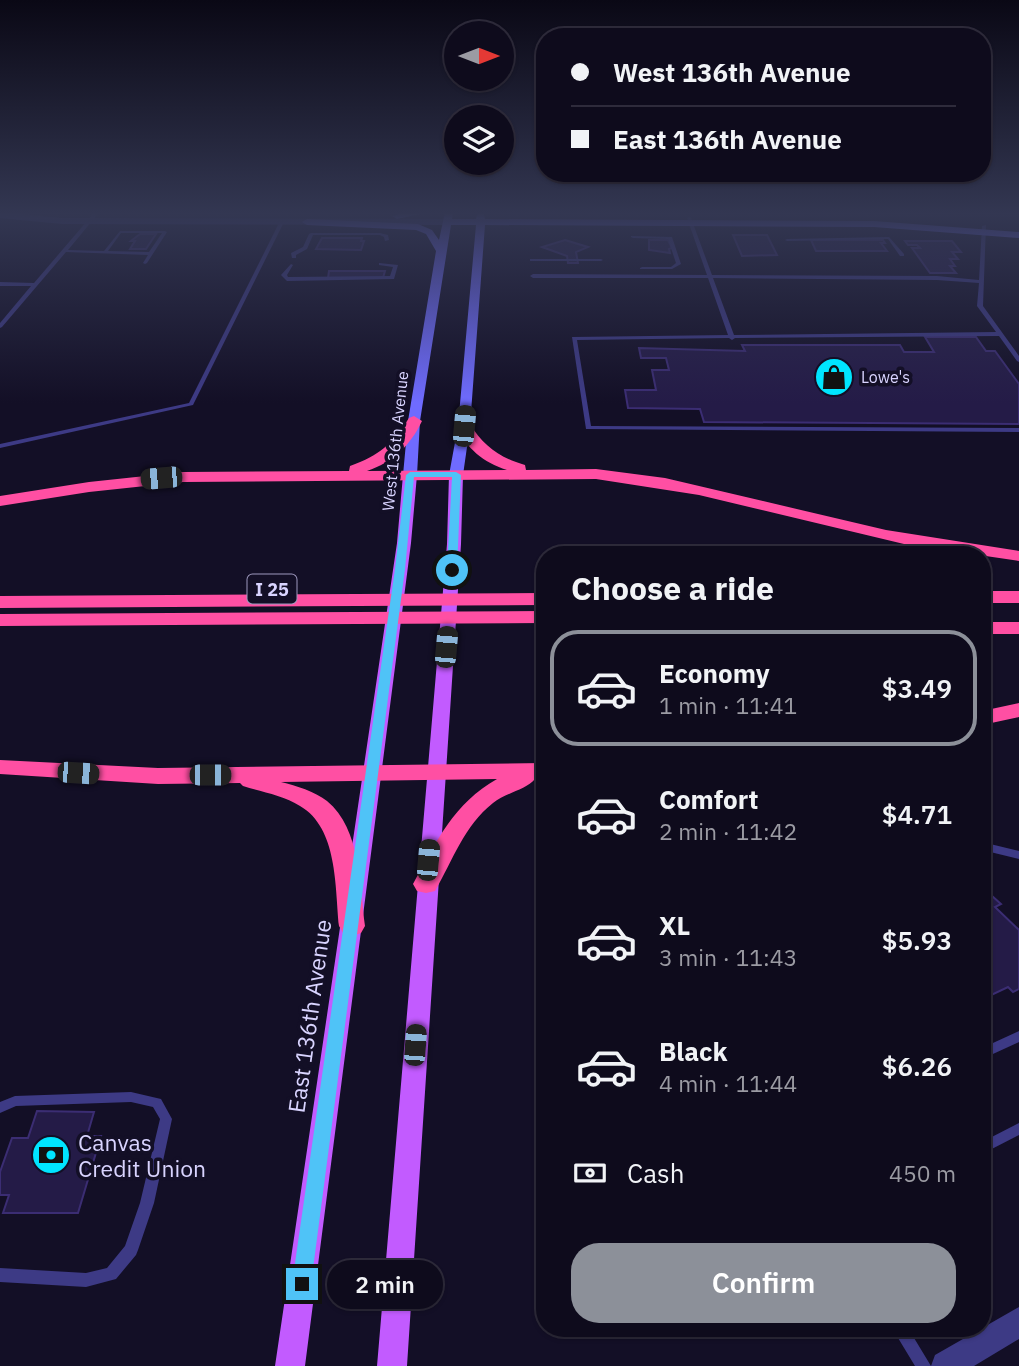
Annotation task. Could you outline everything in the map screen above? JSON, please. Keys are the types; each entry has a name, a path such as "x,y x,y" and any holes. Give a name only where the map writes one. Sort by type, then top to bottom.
{"highway":[{"path":"339,474 387,457 397,448 414,421"},
{"path":"464,426 473,444 491,459 545,473"},
{"path":"0,501 138,480 206,476 597,474 647,478 870,532 957,546"},
{"path":"991,551 1019,556"},
{"path":"991,586 1019,586"},
{"name":"I 25","path":"0,590 536,588"},
{"path":"991,597 1019,597"},
{"path":"0,602 536,599"},
{"path":"991,616 1019,615"},
{"path":"0,620 536,617"},
{"path":"991,628 1019,628"},
{"name":"I 25","path":"0,632 536,630"},
{"path":"991,716 1019,710"},
{"path":"0,767 96,774 536,771"},
{"path":"426,884 453,832 474,804 496,789 536,774"},
{"path":"236,775 309,800 330,816 338,832 352,926"}],"main road":[{"name":"West 136th Avenue","path":"385,675 404,543 414,421 436,276"},
{"path":"392,1366 426,884 454,544 456,475 464,426 477,276"},
{"name":"East 136th Avenue","path":"290,1366 385,675"}],"street":[{"path":"946,1366 1019,1322"}],"lane":[{"path":"0,326 43,276"},
{"path":"0,446 191,404 255,276"},
{"path":"285,276 287,279 393,278 394,276"},
{"path":"533,276 937,278 981,282"},
{"path":"981,276 980,306 1019,360"},
{"path":"712,277 732,338"},
{"path":"0,284 35,285"},
{"path":"1000,334 575,338 588,428 1019,430"},
{"path":"991,847 1019,855"},
{"path":"991,1050 1019,1036"},
{"path":"0,1108 15,1101 131,1097 158,1103 166,1119 147,1203 131,1250 111,1274 86,1280 0,1275"},
{"path":"991,1143 1019,1129"},
{"path":"905,1337 924,1366"}],"building":[{"path":"328,276 384,276 383,278 328,278"},
{"name":"Lowe's","path":"925,337 976,337 986,351 995,351 1019,384 1019,424 704,422 700,409 628,408 625,390 656,390 652,370 669,370 666,358 641,358 639,348 745,351 742,345 900,345 904,352 934,352"},
{"path":"991,895 1001,904 995,907 1019,930 1019,989 1013,992 1008,987 991,995"},
{"name":"Canvas Credit Union","path":"37,1111 94,1112 87,1136 101,1136 78,1213 3,1213 9,1195 0,1195 0,1172 12,1138 28,1138"}],"place":[{"name":"Lowe's","path":"834,377"},
{"name":"Canvas Credit Union","path":"51,1155"}],"route":[{"path":"302,1284 404,543 410,475 456,475 452,570"}]}
